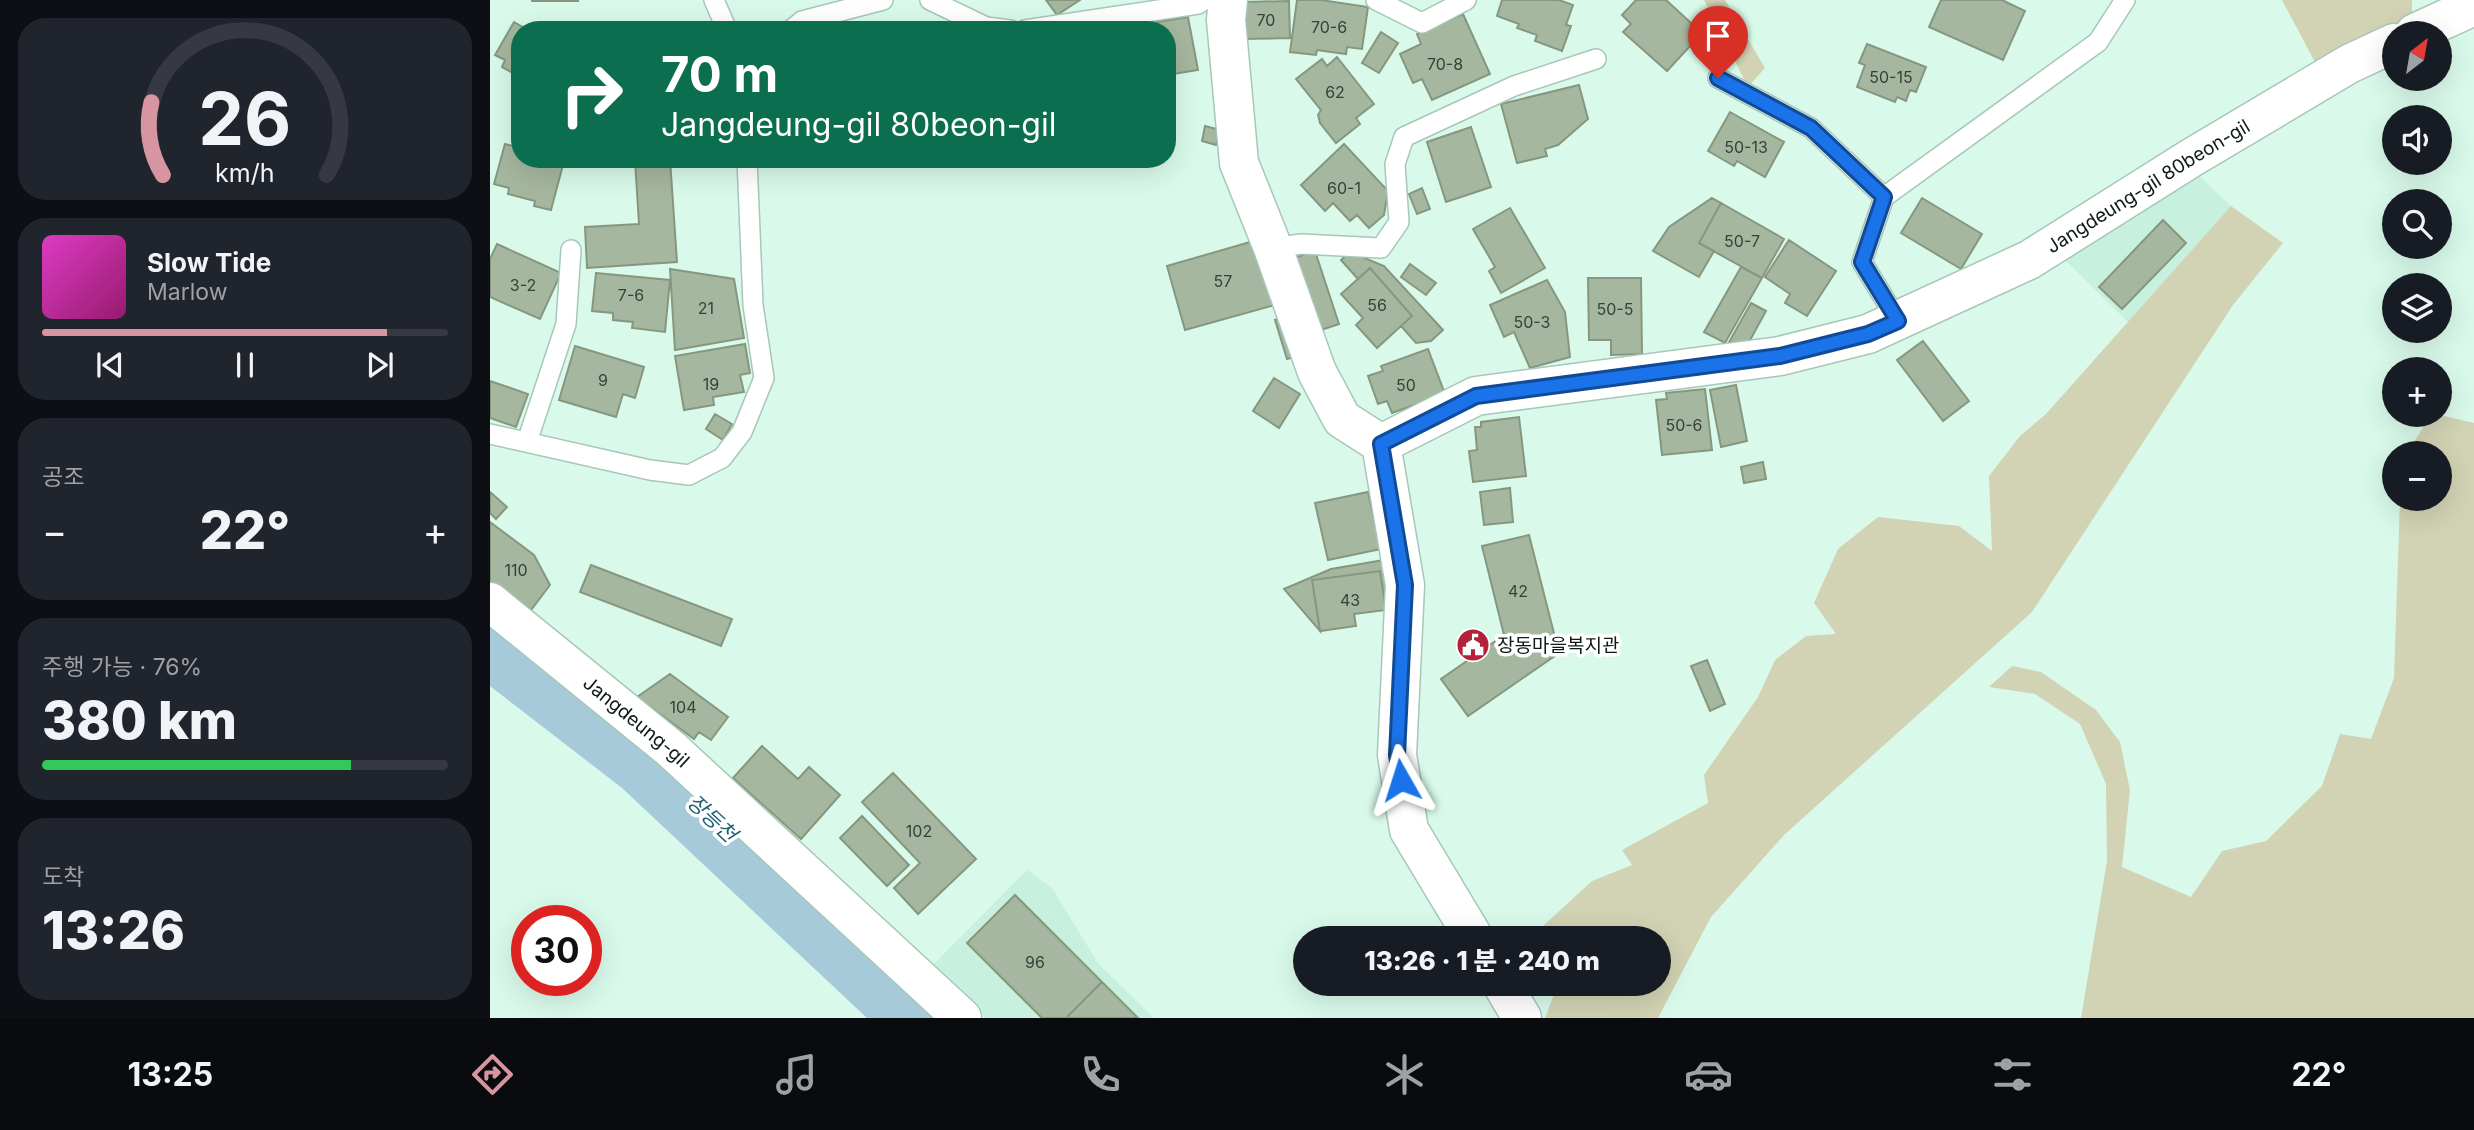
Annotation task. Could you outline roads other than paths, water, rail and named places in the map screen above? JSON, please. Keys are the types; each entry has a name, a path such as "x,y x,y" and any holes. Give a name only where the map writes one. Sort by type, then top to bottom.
{"street":[{"path":"1228,0 1226,20 1239,163 1273,248 1317,372 1342,419 1381,444 1405,585 1397,755 1409,830 1467,926"},
{"path":"2441,21 2474,6"},
{"name":"Jangdeung-gil 80beon-gil","path":"1381,444 1476,396 1780,356 1868,334 2029,260 2214,144 2349,64 2382,49"},
{"name":"Jangdeung-gil","path":"490,602 671,749 962,1018"},
{"path":"1509,996 1522,1018"}],"lane":[{"path":"714,0 723,21"},
{"path":"802,21 883,0"},
{"path":"929,0 973,21"},
{"path":"1085,21 1198,4 1204,0"},
{"path":"1376,0 1422,23 1466,0"},
{"path":"1898,321 1862,262 1884,197 2098,42 2124,0"},
{"path":"1273,248 1301,244 1381,248 1399,222 1395,164 1404,137 1514,86 1596,59"},
{"path":"1718,78 1811,128 1884,197"},
{"path":"490,434 650,470 689,475 722,458 741,432 764,378 753,305 747,168"},
{"path":"527,442 566,324 571,250"}],"water":[{"name":"장등천","path":"490,621 651,747 942,1018 867,1018 622,788 490,686"}],"place":[{"name":"장동마을복지관","path":"1473,645"}]}
